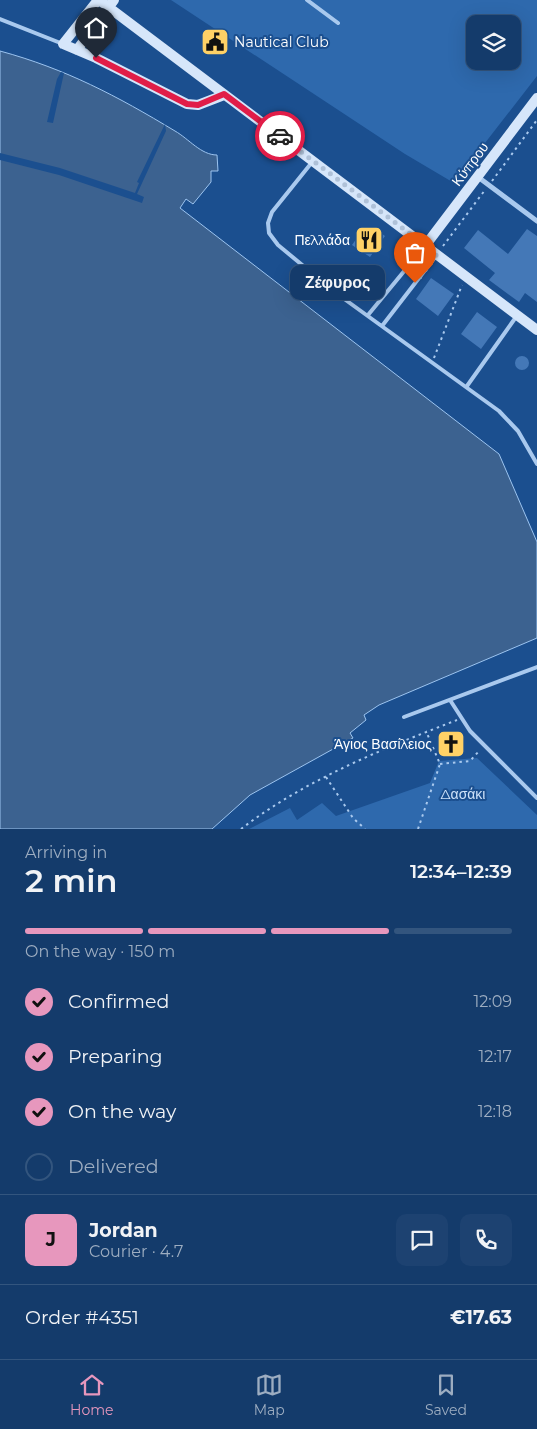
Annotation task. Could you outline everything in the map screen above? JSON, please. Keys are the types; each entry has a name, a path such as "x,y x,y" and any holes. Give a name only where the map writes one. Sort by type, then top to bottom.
{"street":[{"path":"224,94 198,105 187,104 63,44 99,0 111,3 224,94 537,330"},
{"path":"77,50 111,3"},
{"name":"Κύπρου","path":"425,246 537,98"},
{"path":"478,177 537,221"}],"lane":[{"path":"307,0 338,24"},
{"path":"0,19 63,44"},
{"path":"313,162 272,212 268,223 269,232 278,245 297,262 382,326 467,386 510,422 537,464"},
{"path":"368,315 425,246"},
{"path":"382,326 437,254"},
{"path":"467,386 517,315"},
{"path":"404,717 537,667"},
{"path":"450,700 461,718 484,746 537,798"}],"path":[{"path":"432,363 466,276"},
{"path":"241,829 275,806 326,777 382,749 461,718"},
{"path":"418,829 440,764 426,732"},
{"path":"440,764 470,761 484,746"},
{"path":"326,777 353,818 365,829"}],"green space":[{"path":"171,0 537,0 537,76 454,183 405,154"},
{"name":"Δασάκι","path":"477,758 537,815 537,829 249,829 290,808 297,820 322,803 336,816 430,783 439,761"}],"shaded area":[{"path":"0,51 47,66 112,95 180,134 200,150 217,155 218,171 211,171 211,182 193,204 186,199 180,208 499,454 537,542 537,638 379,705 364,715 366,720 350,733 353,738 250,795 212,829 0,829"}],"pier":[{"path":"61,72 64,73 53,123 47,122 57,79"},
{"path":"165,124 166,131 137,194 144,197 142,203 59,175 0,160 0,153 60,168 135,193 139,183 137,182"}],"building":[{"name":"Πελλάδα","path":"364,228 374,235 378,231 385,236 370,257 352,245"},
{"path":"527,229 537,236 537,302 525,293 519,302 489,280 495,273 464,248 478,230 508,254"},
{"path":"431,278 454,294 438,316 416,299"},
{"path":"477,312 497,327 481,349 461,334"},
{"path":"519,356 525,356 529,363 525,370 519,370 515,366 515,360"}],"way so far":[{"path":"280,136 437,254 415,283"}],"place":[{"name":"Nautical Club","path":"215,42"},
{"name":"Πελλάδα","path":"369,240"},
{"name":"Ζέφυρος","path":"415,283"},
{"name":"Άγιος Βασίλειος","path":"451,744"}],"route":[{"path":"96,58 187,104 198,105 224,94 280,136"}]}
